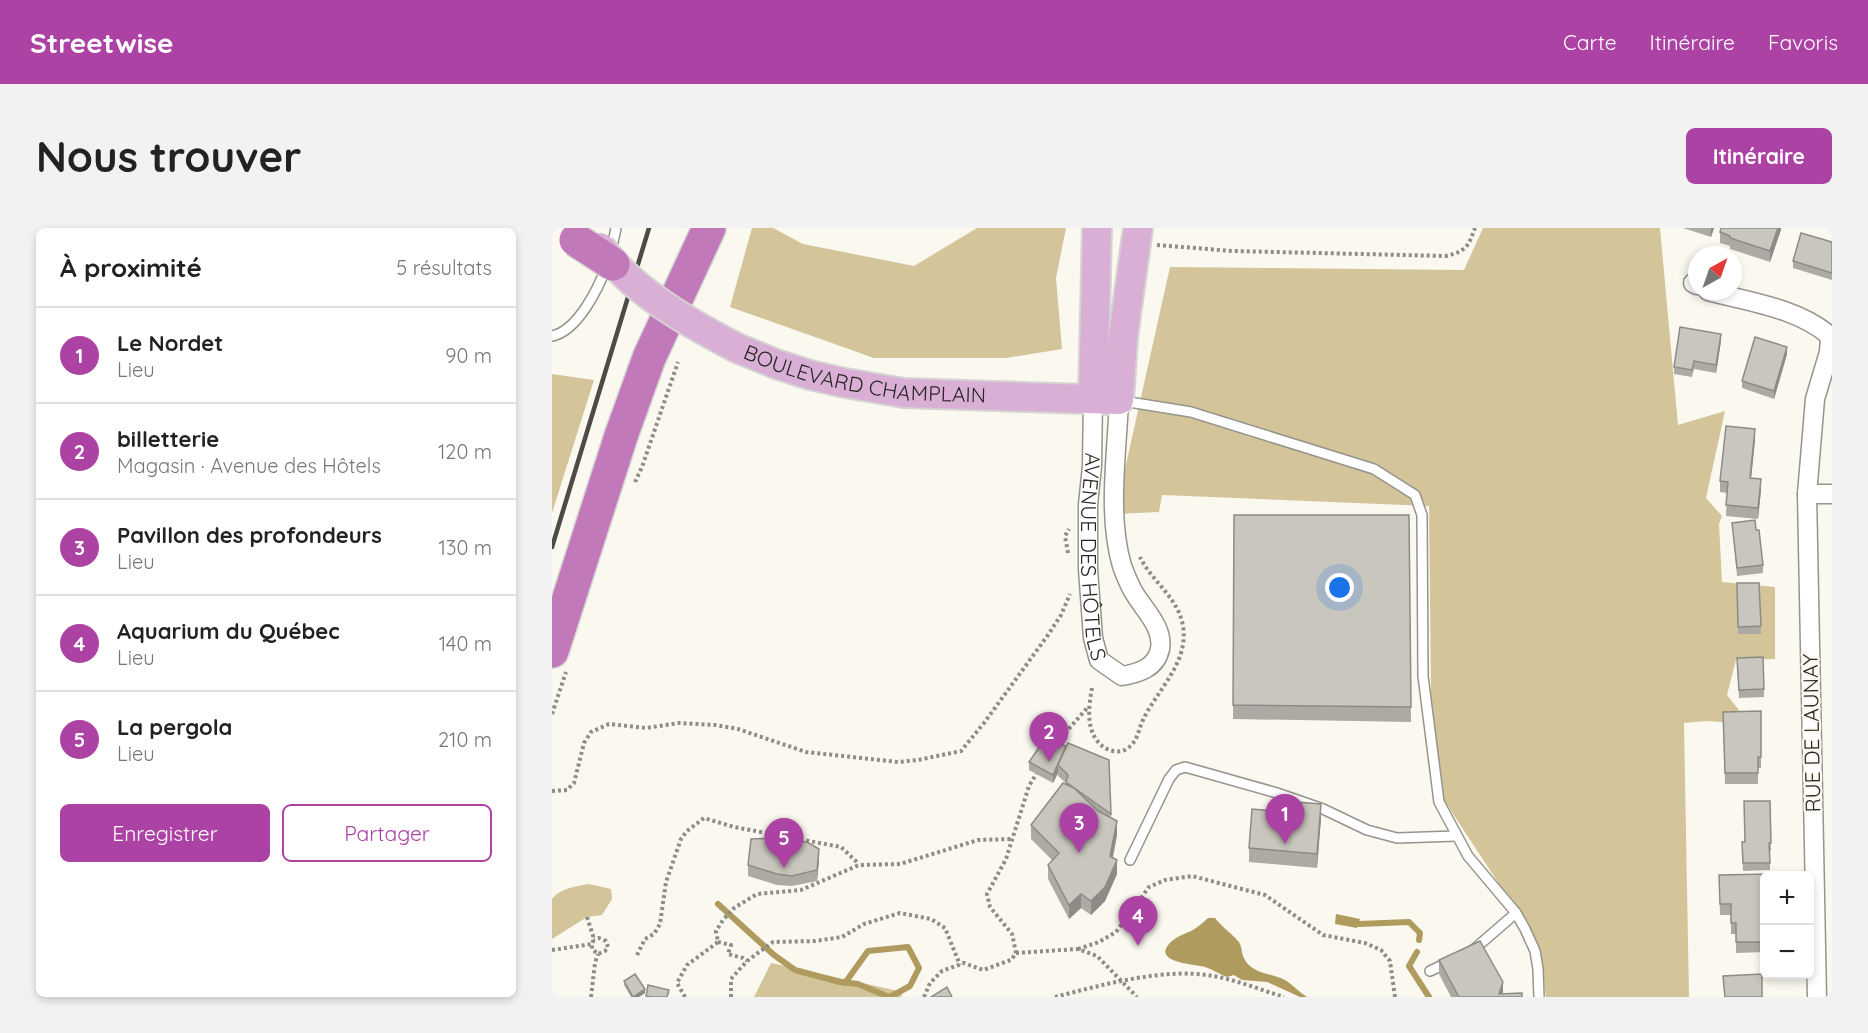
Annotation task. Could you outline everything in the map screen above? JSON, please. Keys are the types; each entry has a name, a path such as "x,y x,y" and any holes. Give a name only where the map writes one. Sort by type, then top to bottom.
{"highway":[{"path":"552,651 617,447 649,358 691,228"},
{"path":"649,358 709,228"},
{"path":"574,232 613,264"}],"main road":[{"name":"AVENUE DES HÔTELS","path":"1097,228 1106,399"},
{"name":"AVENUE DES HÔTELS","path":"1106,399 1123,337 1137,235"},
{"name":"BOULEVARD CHAMPLAIN","path":"613,264 661,303 701,329 737,348 810,375 904,393 1106,399"}],"street":[{"name":"RUE DE LAUNAY","path":"1742,299 1816,324 1830,336 1829,352 1815,399 1807,494 1816,997"},
{"name":"AVENUE DES HÔTELS","path":"1106,399 1115,495 1116,544 1132,590 1154,623 1159,635 1160,648 1155,661 1146,670 1122,675 1112,671 1099,660 1093,638 1090,598 1088,517 1092,465 1106,399"},
{"path":"1807,494 1832,494"}],"lane":[{"path":"552,336 558,334 579,316 597,291 614,245 615,228"},
{"path":"1106,399 1191,412 1374,469 1415,495 1422,515 1423,676 1439,802 1468,856 1516,913 1535,951 1539,969 1539,997"},
{"path":"1130,860 1169,779 1176,770 1185,767 1277,793 1323,809 1367,830 1397,837 1456,836"},
{"path":"1430,971 1475,950 1516,913"}],"path":[{"path":"1137,235 1176,248 1446,256 1461,253 1469,244 1475,228"},
{"path":"1068,558 1065,536 1076,519 1088,517"},
{"path":"552,791 567,790 574,783 584,743 591,732 609,724 646,728 679,723 715,725 746,732 806,752 898,762 961,751 984,723 1061,615 1069,599 1070,588"},
{"path":"1051,750 1056,741 1088,707"},
{"path":"924,997 930,983 942,971 964,963 983,970 1011,960 1016,953 1012,934 990,907 987,894 1006,860 1029,786 1040,768"},
{"path":"637,955 645,939 654,934 660,924 666,882 681,838 704,818 734,827 841,847 859,865"},
{"path":"718,942 717,931 723,920 734,908 757,894 801,890 859,865 900,864 978,840 1013,838"},
{"path":"1016,953 1078,949 1099,942 1116,932 1149,887 1165,880 1192,876 1265,895 1323,935 1365,943 1381,950 1390,961 1395,997"},
{"path":"731,997 731,979 747,962 773,942 815,941 842,937 864,924 900,913 931,919 945,928 960,965"},
{"path":"587,917 594,951 598,954"},
{"path":"552,950 593,942 600,938 606,941 607,949 598,954 595,963 591,997"},
{"path":"685,997 677,983 687,965 718,942 731,945 728,954 743,958 747,962"},
{"path":"1078,949 1097,956 1137,997"},
{"path":"1055,997 1120,981 1183,974 1214,976 1284,997"}],"shaded area":[{"path":"752,228 773,228 803,244 914,266 977,228 1066,228 1056,278 1062,349 1006,358 874,358 730,307"},
{"path":"1483,228 1660,228 1678,425 1725,411 1706,498 1722,516 1719,524 1722,582 1775,587 1775,659 1736,660 1727,695 1750,724 1706,721 1684,723 1689,997 1546,997 1538,943 1432,782 1429,506 1162,495 1159,512 1115,514 1170,267 1464,270"},
{"path":"552,374 594,380 552,513"},
{"path":"589,884 611,889 612,899 602,915 587,917 552,939 552,899 564,890"},
{"path":"1336,914 1360,919 1357,928 1335,924"},
{"path":"1208,918 1215,918 1238,941 1244,959 1250,966 1285,980 1307,997 1300,997 1267,982 1242,980 1234,975 1227,977 1205,967 1176,961 1166,954 1166,948 1172,941 1193,930"},
{"path":"771,963 903,992 901,997 754,997"}],"building":[{"path":"1721,228 1778,228 1770,251 1730,238 1720,232"},
{"path":"1801,233 1832,242 1832,273 1793,261"},
{"path":"1680,327 1721,334 1716,365 1694,361 1692,370 1674,367"},
{"path":"1755,337 1787,347 1774,391 1742,381"},
{"path":"1726,426 1755,429 1750,478 1761,479 1758,508 1726,505 1728,482 1720,481"},
{"path":"1234,515 1409,515 1411,707 1233,705"},
{"path":"1755,520 1756,530 1759,530 1763,565 1737,568 1732,523"},
{"path":"1737,583 1759,583 1761,626 1738,627"},
{"path":"1763,657 1764,689 1739,690 1737,658"},
{"path":"1761,711 1761,757 1758,757 1758,773 1725,773 1723,712"},
{"path":"1044,740 1066,746 1053,775 1029,762"},
{"path":"1068,743 1109,760 1111,814 1066,782 1068,775 1058,765"},
{"path":"1063,783 1074,788 1098,811 1117,821 1110,856 1117,860 1105,887 1091,901 1081,894 1069,905 1048,865 1059,853 1031,825"},
{"path":"1285,801 1321,804 1317,854 1249,848 1252,809 1284,812"},
{"path":"1744,801 1770,801 1770,863 1743,863"},
{"path":"774,838 807,842 819,849 817,870 792,876 748,865 751,839"},
{"path":"1760,874 1760,942 1736,942 1736,923 1731,923 1731,904 1720,904 1719,875"},
{"path":"1480,941 1503,982 1499,994 1522,993 1522,997 1459,997 1439,960"},
{"path":"635,974 645,989 633,997 624,981"},
{"path":"1760,974 1762,997 1725,997 1723,976"},
{"path":"648,985 669,990 667,997 646,996"},
{"path":"947,987 952,997 931,997"}],"waterway":[{"path":"718,904 774,955 795,970 840,982 858,984 889,997"},
{"path":"1359,924 1409,922 1420,933 1419,940"},
{"path":"845,983 868,951 908,947 919,968 910,986 890,997"},
{"path":"1417,952 1409,966 1429,997"}],"railway":[{"path":"552,547 649,228"}],"place":[{"name":"billetterie","path":"1049,762"},
{"name":"Le Nordet","path":"1285,844"},
{"name":"Pavillon des profondeurs","path":"1079,853"},
{"name":"La pergola","path":"784,868"},
{"name":"Aquarium du Québec","path":"1138,946"}]}
